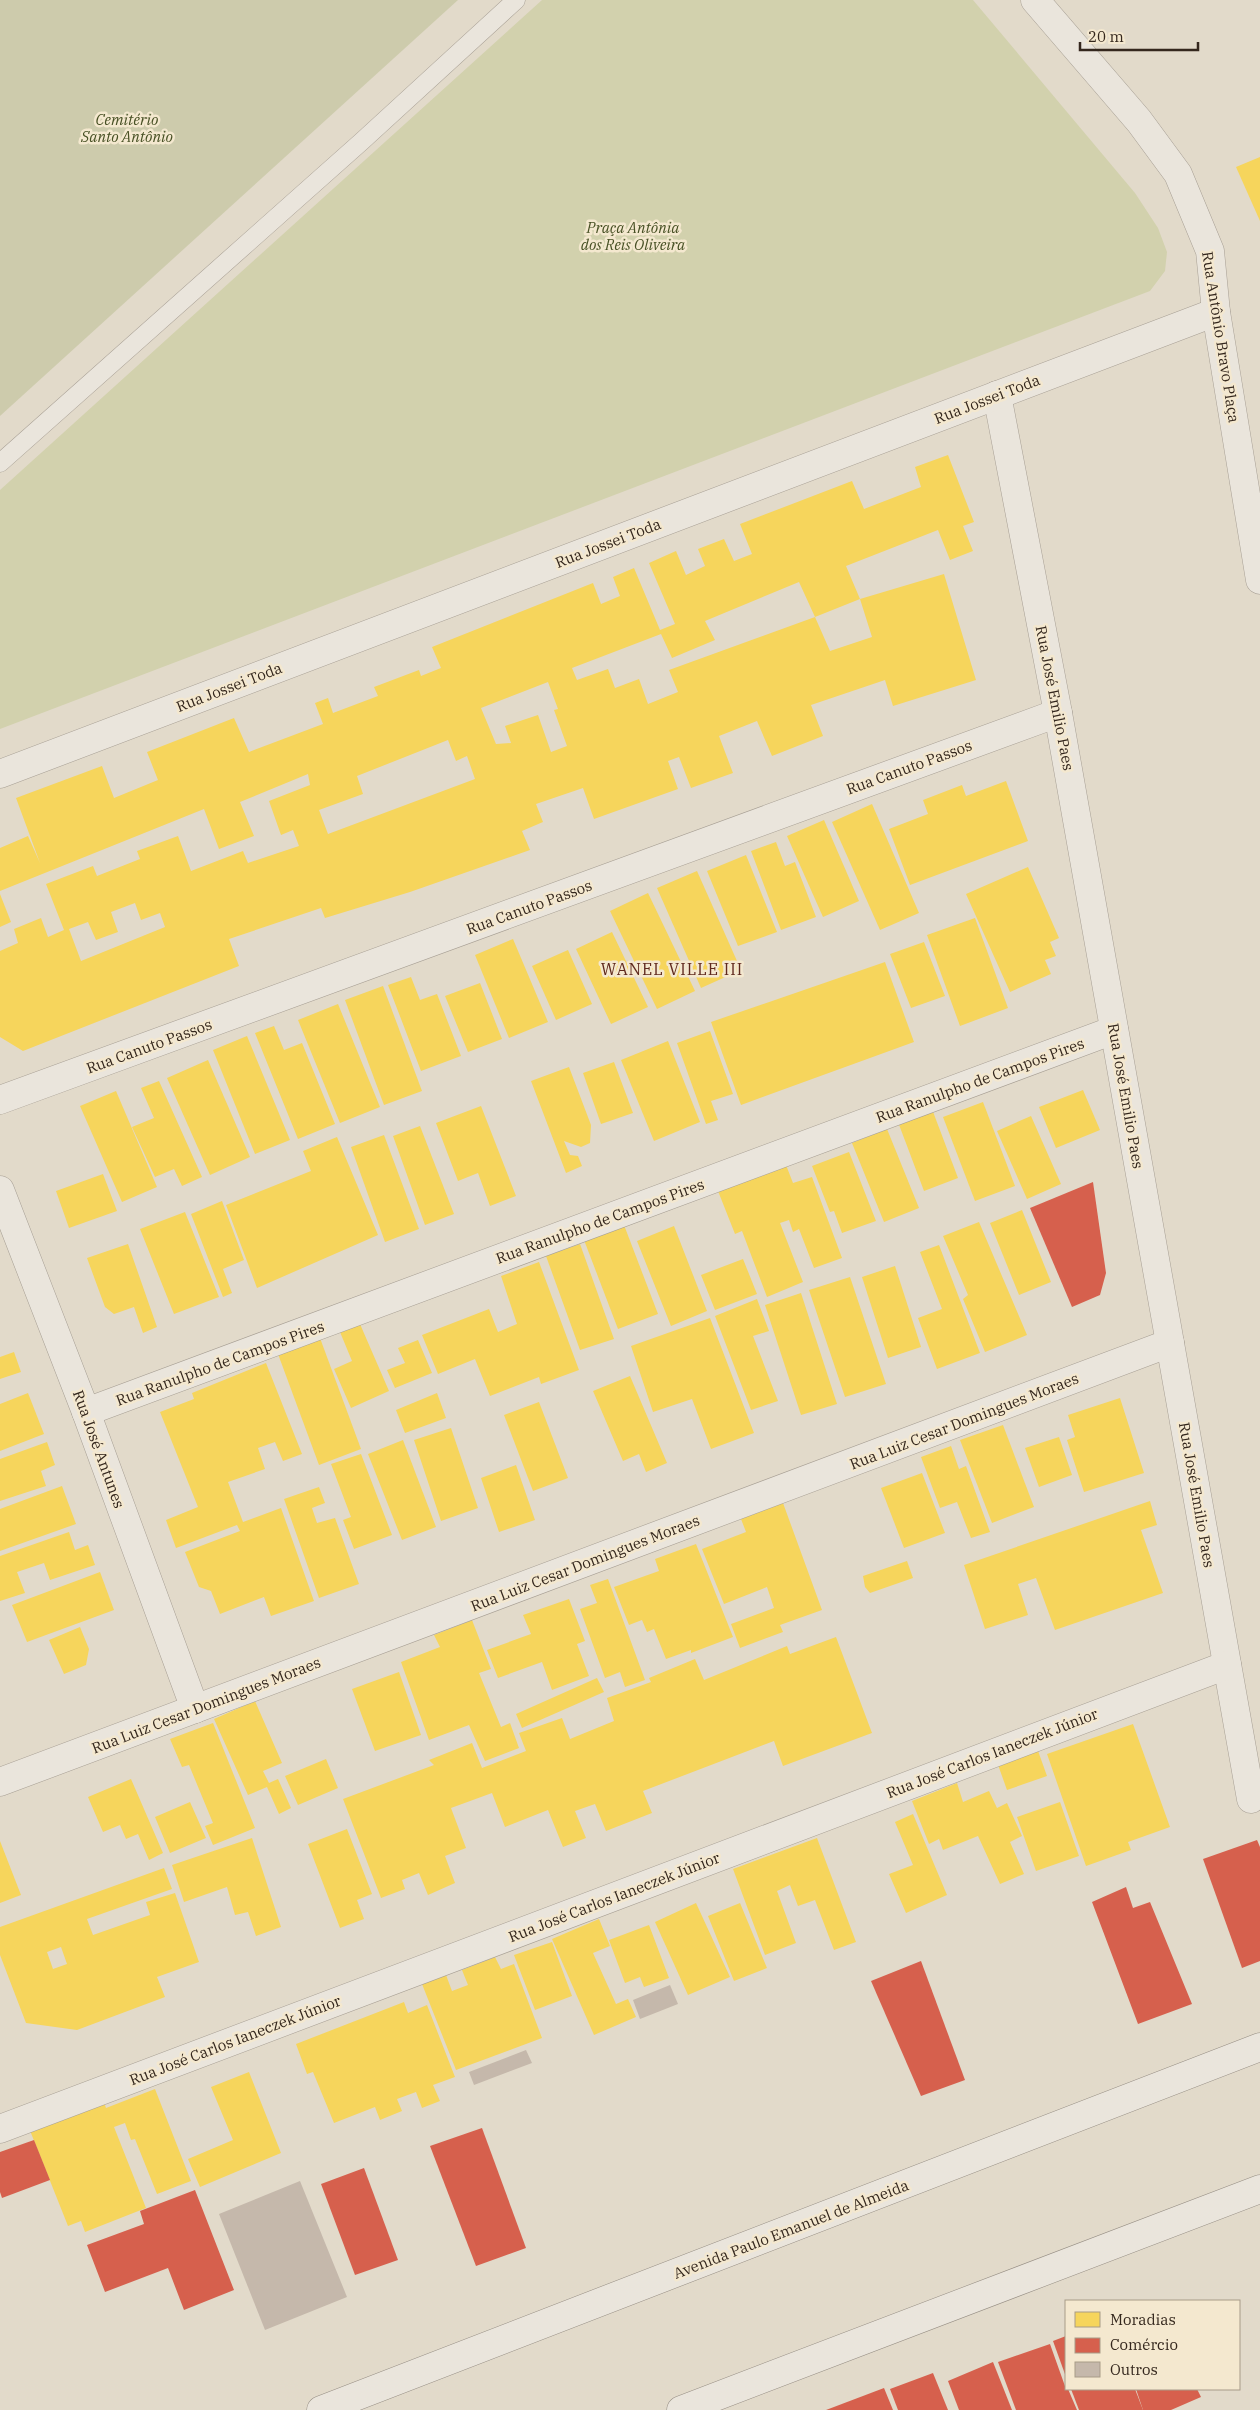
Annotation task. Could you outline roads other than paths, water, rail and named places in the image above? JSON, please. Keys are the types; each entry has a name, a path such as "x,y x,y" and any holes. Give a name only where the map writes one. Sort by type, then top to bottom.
{"street":[{"name":"Rua Antônio Bravo Plaça","path":"1035,0 1139,121 1178,174 1210,251 1216,312 1260,580"},
{"name":"Rua Jossei Toda","path":"0,774 1216,312"},
{"name":"Rua José Emilio Paes","path":"996,395 1058,713 1251,1798"},
{"name":"Rua Canuto Passos","path":"0,1100 1058,713"},
{"name":"Rua Ranulpho de Campos Pires","path":"86,1412 1114,1030"},
{"name":"Rua José Antunes","path":"0,1190 86,1412 195,1709"},
{"name":"Rua Luiz Cesar Domingues Moraes","path":"0,1782 1170,1343"},
{"name":"Rua José Carlos Ianeczek Júnior","path":"3,2120 1227,1665"},
{"name":"Avenida Paulo Emanuel de Almeida","path":"322,2410 1260,2047"},
{"path":"681,2410 1260,2189"}],"lane":[{"path":"0,463 361,142 516,0"}],"district":[{"name":"WANEL VILLE III","path":"672,969"}],"park label":[{"name":"Cemitério Santo Antônio","path":"127,128"},
{"name":"Praça Antônia dos Reis Oliveira","path":"633,236"}]}
